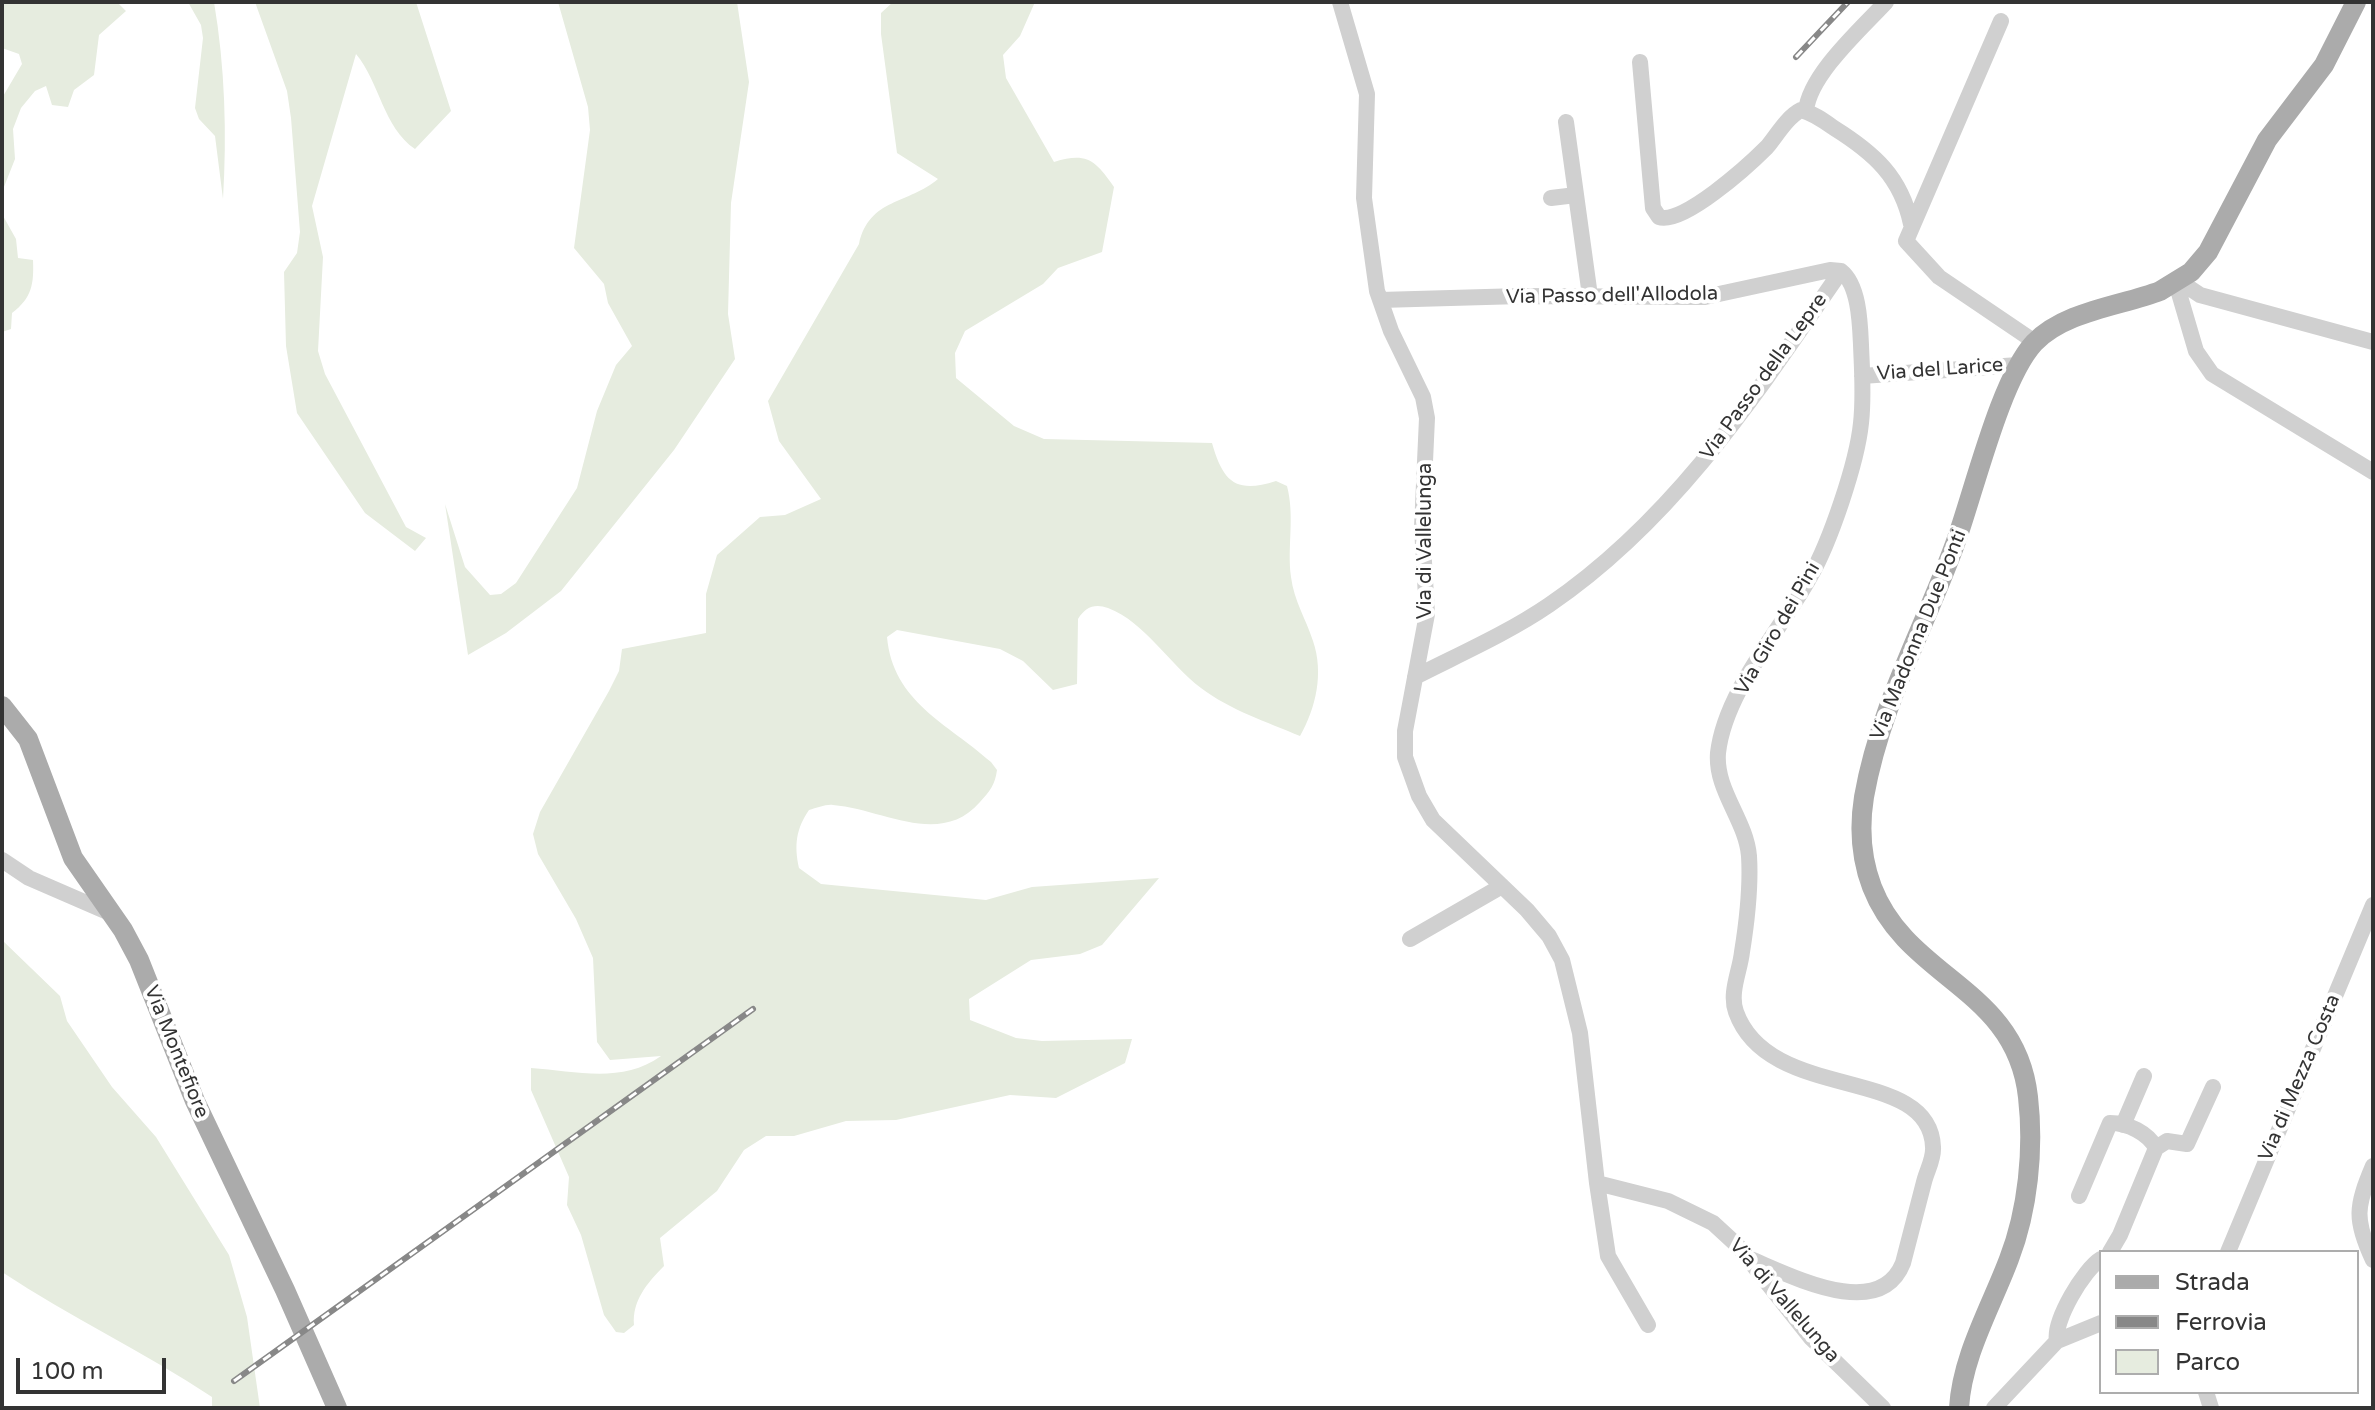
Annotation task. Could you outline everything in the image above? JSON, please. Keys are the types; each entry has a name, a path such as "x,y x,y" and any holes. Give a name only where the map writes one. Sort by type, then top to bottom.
{"main road":[{"name":"Via Madonna Due Ponti","path":"1959,1408 1972,1349 2019,1225 2028,1158 2027,1090 2012,1045 1993,1015 1970,992 1916,952 1886,915 1867,872 1860,825 1870,767 1885,710 1950,557 2018,365 2035,342 2057,326 2177,282 2208,252 2267,140 2324,65 2356,2"},
{"name":"Via Montefiore","path":"2,706 28,739 73,858 113,914 139,960 195,1101 337,1408"}],"street":[{"path":"1806,111 1809,97 1823,74 1886,2"},
{"name":"Via di Vallelunga","path":"1344,4 1367,94 1364,198 1380,300 1426,408 1422,527 1427,614 1404,748 1415,788 1440,829 1502,886 1549,936 1570,981 1590,1108 1597,1183 1655,1197 1693,1211 1727,1235 1811,1338 1883,1408"},
{"path":"2001,21 1911,224 1907,245 1935,274 2035,342"},
{"path":"1640,62 1653,208 1662,218 1677,217 1720,188 1760,153 1796,112 1806,111 1858,143 1881,163 1901,190 1911,224"},
{"path":"1566,122 1590,296"},
{"path":"1551,198 1576,195"},
{"name":"Via Passo dell'Allodola","path":"1380,300 1714,296 1830,270 1841,271"},
{"name":"Via Giro dei Pini","path":"1746,1257 1843,1291 1865,1293 1884,1289 1895,1280 1903,1263 1933,1154 1929,1131 1909,1106 1884,1092 1817,1077 1786,1064 1746,1030 1734,1001 1744,941 1749,859 1744,832 1722,780 1718,752 1725,728 1750,673 1810,577 1822,551 1857,448 1862,376 1859,318 1850,284 1841,271"},
{"name":"Via Passo della Lepre","path":"1415,677 1548,606 1625,542 1731,428 1841,271"},
{"path":"2177,282 2196,293 2373,342"},
{"path":"2177,282 2196,351 2212,374 2373,472"},
{"name":"Via del Larice","path":"1862,376 2018,365"},
{"path":"2,860 29,878 113,914"},
{"path":"1410,939 1502,886"},
{"name":"Via di Mezza Costa","path":"2230,1250 2373,905"},
{"path":"2123,1125 2144,1076"},
{"path":"2111,1250 2156,1148 2167,1141 2187,1144 2213,1087"},
{"path":"2079,1196 2108,1125 2114,1122 2143,1133 2156,1148"},
{"path":"2373,1166 2358,1208 2363,1239 2373,1260"},
{"path":"1597,1183 1608,1256 1648,1325"},
{"path":"2057,1341 2059,1321 2086,1272 2099,1261"},
{"path":"1994,1408 2057,1341 2099,1324"}],"green space":[{"path":"2,2 117,2 126,11 99,35 94,75 74,90 68,107 52,105 46,86 35,91 21,108 13,129 15,159 2,192 2,98 22,64 19,54 2,48"},
{"path":"188,2 214,2 224,100 223,199 215,136 199,119 195,108 203,38 201,25"},
{"path":"255,2 416,2 451,111 415,149 396,129 356,54 312,206 323,257 318,351 325,374 406,527 426,538 415,551 365,513 297,413 286,346 284,272 297,253 300,232 291,118 287,91"},
{"path":"558,2 737,2 749,82 731,203 728,314 735,359 674,450 561,591 506,633 468,655 445,504 465,567 490,595 501,594 516,583 577,488 597,411 616,365 632,346 608,303 604,284 574,248 590,130 588,107"},
{"path":"893,2 1035,2 1020,36 1003,55 1006,78 1054,162 1082,158 1101,170 1114,187 1102,252 1058,268 1043,284 965,331 955,353 956,378 1014,426 1044,439 1212,443 1221,467 1233,482 1251,486 1276,481 1287,486 1291,577 1316,653 1317,690 1300,736 1212,696 1190,679 1134,623 1099,606 1087,609 1078,619 1077,684 1053,690 1023,661 1000,649 897,630 887,637 891,659 911,695 991,762 997,770 993,784 980,802 964,816 947,822 910,822 833,805 809,810 797,838 799,868 821,884 986,900 1032,887 1159,878 1102,945 1080,954 1031,960 969,999 970,1020 1016,1038 1042,1041 1132,1039 1125,1063 1056,1098 1010,1095 896,1120 846,1121 794,1136 766,1136 744,1150 717,1191 660,1238 664,1266 642,1293 635,1308 634,1325 624,1333 616,1332 604,1315 581,1235 567,1205 569,1177 531,1090 531,1068 615,1073 646,1065 661,1056 610,1060 597,1042 593,958 576,919 538,854 533,834 540,812 619,671 622,649 706,633 706,594 717,555 760,517 785,515 821,499 779,441 768,401 871,218 938,179 897,153 881,34 881,13"},
{"path":"2,214 16,239 18,258 33,260 33,269 28,296 12,313 11,329 2,332"},
{"path":"2,940 60,996 67,1021 112,1087 156,1137 229,1255 247,1317 260,1408 212,1408 212,1397 2,1272"}],"railway":[{"path":"1796,57 1848,2"},
{"path":"234,1381 753,1009"}]}
